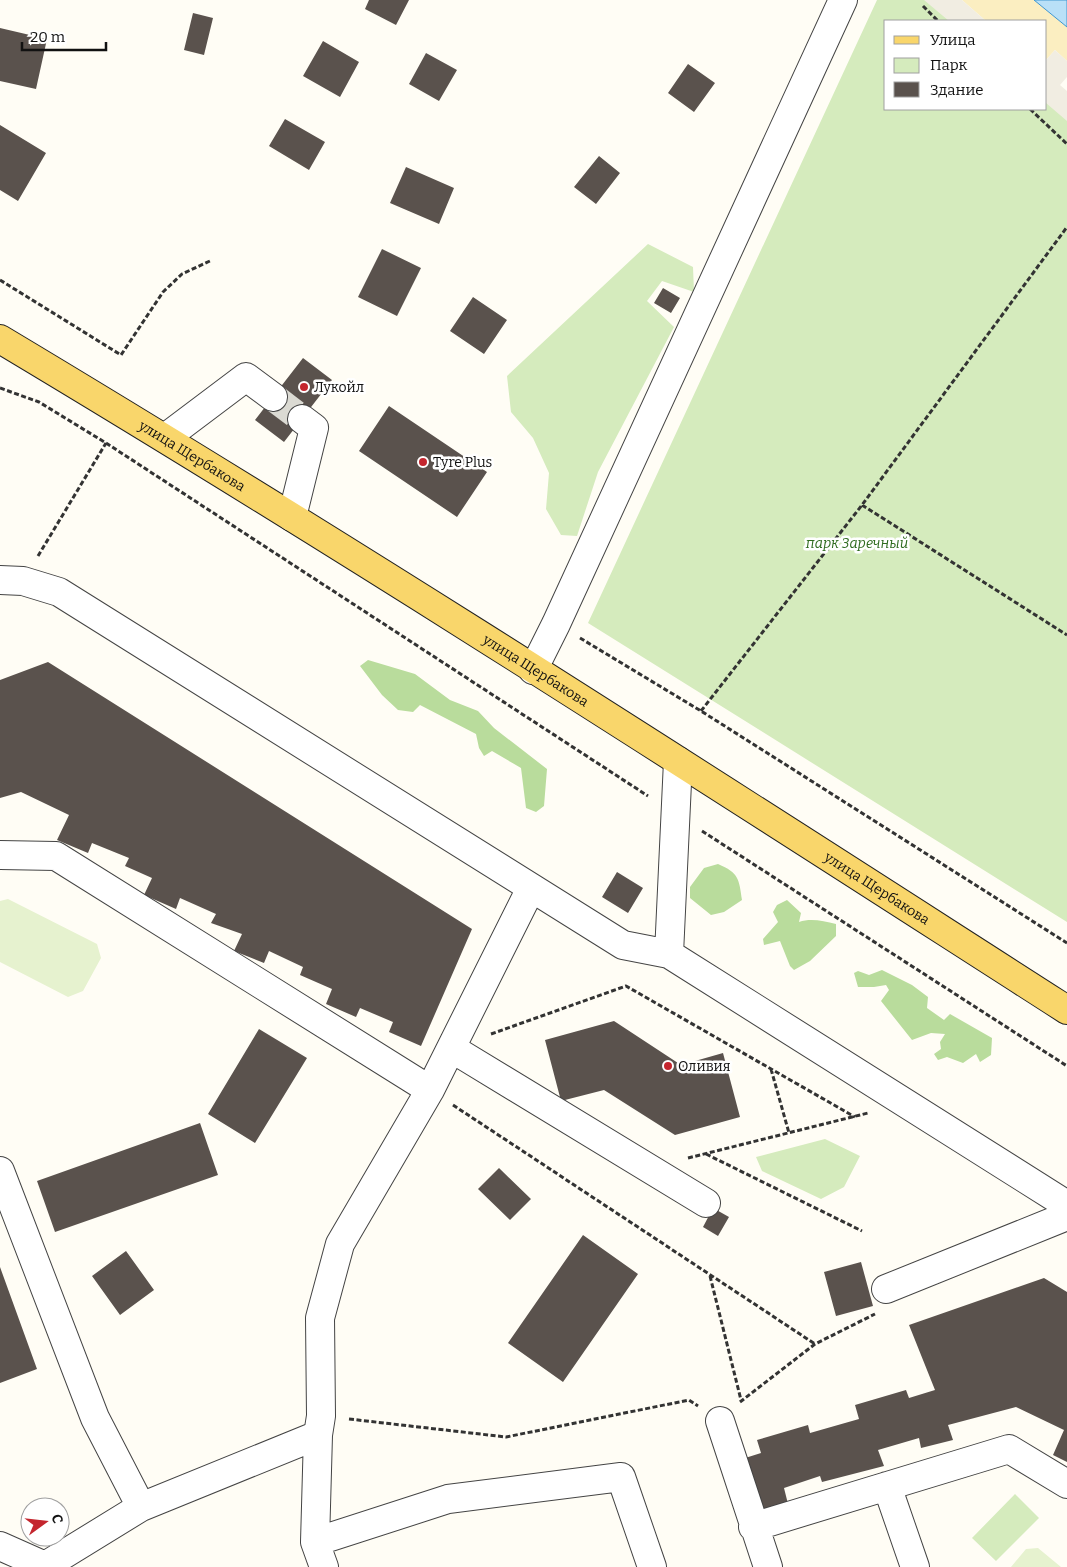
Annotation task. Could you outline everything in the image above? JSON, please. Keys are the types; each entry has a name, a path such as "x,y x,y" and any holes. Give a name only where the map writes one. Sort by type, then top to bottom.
{"main road":[{"name":"улица Щербакова","path":"0,339 165,438 480,634 533,670 1067,1010"}],"street":[{"path":"533,670 556,624 843,0"},
{"path":"165,438 246,376 273,397"},
{"path":"292,517 314,428 302,419"},
{"path":"12,580 60,592 622,945 669,954 1067,1205"},
{"path":"669,954 678,761"},
{"path":"0,854 56,856 430,1090"},
{"path":"324,1567 315,1542 320,1318 340,1244 430,1090 531,888"},
{"path":"451,1048 706,1203"},
{"path":"0,1171 95,1418 141,1507"},
{"path":"886,1289 1067,1216"},
{"path":"720,1421 753,1527 768,1567"},
{"path":"0,1546 44,1566 141,1507 319,1425"},
{"path":"753,1527 1009,1449 1067,1484"},
{"path":"315,1542 448,1499 621,1477 652,1567"},
{"path":"887,1486 915,1567"}],"path":[{"path":"923,6 937,20"},
{"path":"1031,110 1067,144"},
{"path":"701,712 862,505 1067,227"},
{"path":"0,280 121,355 163,292 182,274 212,260"},
{"path":"0,388 39,402 106,443 1067,1066"},
{"path":"12,580 106,443"},
{"path":"862,505 1067,635"},
{"path":"556,624 701,712 1067,943"},
{"path":"451,1048 626,986 855,1117"},
{"path":"771,1069 789,1133"},
{"path":"430,1090 815,1344"},
{"path":"648,1168 906,1104"},
{"path":"706,1154 862,1230"},
{"path":"710,1275 741,1400"},
{"path":"319,1425 506,1437 688,1400 720,1421 741,1400 815,1344 891,1305 886,1289"}],"green space":[{"name":"парк Заречный","path":"877,0 934,0 957,20 884,20 884,110 1047,110 1047,97 1067,114 1067,922 588,623"},
{"path":"648,244 693,267 694,292 662,281 647,301 674,327 598,472 577,536 561,535 546,509 549,473 533,438 511,412 507,376"},
{"path":"368,660 415,674 450,700 478,711 494,728 547,769 544,806 536,812 526,808 521,768 492,751 484,756 479,748 476,734 420,705 413,712 398,710 382,695 360,666"},
{"path":"718,864 730,870 737,878 742,900 724,912 711,915 690,898 690,887 704,868"},
{"path":"8,899 97,944 101,958 83,991 68,997 0,962 0,901"},
{"path":"787,900 801,913 799,922 813,920 836,924 836,936 810,961 794,970 790,966 780,941 764,945 763,939 778,922 773,912 777,905"},
{"path":"882,970 912,985 928,997 927,1008 944,1020 950,1014 992,1038 991,1055 980,1062 976,1054 963,1063 947,1057 938,1060 934,1054 941,1049 940,1042 945,1034 931,1033 912,1040 881,1001 889,990 886,985 858,987 854,973 858,971 869,975"},
{"path":"825,1139 860,1156 844,1187 821,1199 762,1171 756,1157"},
{"path":"1015,1494 1039,1518 996,1561 972,1538"},
{"path":"1038,1548 1061,1567 1011,1567 1026,1549"}],"sand":[{"path":"962,0 1034,0 1067,27 1067,61 1055,50 1047,59 1047,20 985,20"}],"shaded area":[{"path":"924,0 962,0 985,20 948,20"},
{"path":"1055,50 1067,61 1067,77 1060,85 1067,91 1067,121 1047,104 1047,59"}],"water":[{"path":"1034,0 1067,0 1067,27"}],"building":[{"path":"369,0 409,0 396,25 365,9"},
{"path":"193,13 213,18 204,55 184,50"},
{"path":"0,28 47,39 36,89 0,81"},
{"path":"323,41 359,62 340,97 303,76"},
{"path":"426,53 457,70 439,101 409,84"},
{"path":"688,64 715,83 694,112 668,93"},
{"path":"285,119 325,142 309,170 269,146"},
{"path":"0,125 46,153 18,201 0,190"},
{"path":"599,156 620,173 596,204 574,187"},
{"path":"406,167 454,188 439,224 390,203"},
{"path":"382,249 421,268 397,316 358,297"},
{"path":"663,288 680,298 671,313 654,303"},
{"path":"473,297 507,320 484,354 450,331"},
{"path":"303,358 332,380 284,442 255,420"},
{"name":"Tyre Plus","path":"389,406 487,472 457,517 359,451"},
{"path":"48,662 472,929 421,1046 389,1032 393,1022 360,1008 356,1017 326,1004 332,989 300,975 303,967 269,951 264,963 234,951 242,934 211,923 216,914 180,898 176,909 144,895 152,878 125,866 129,858 92,843 88,853 57,840 69,815 21,792 0,798 0,680"},
{"path":"617,872 643,888 628,913 602,897"},
{"path":"614,1021 681,1065 723,1053 740,1117 675,1135 604,1090 561,1101 545,1040"},
{"path":"259,1029 307,1058 255,1143 208,1114"},
{"path":"200,1123 218,1175 55,1232 37,1181"},
{"path":"499,1168 531,1199 510,1220 478,1189"},
{"path":"713,1208 729,1217 718,1236 703,1227"},
{"path":"583,1235 638,1274 563,1382 508,1343"},
{"path":"126,1251 154,1290 120,1315 92,1276"},
{"path":"861,1262 873,1306 836,1316 824,1272"},
{"path":"0,1267 37,1369 0,1383"},
{"path":"1044,1278 1067,1292 1067,1462 1053,1455 1064,1430 1016,1407 948,1425 953,1440 921,1448 919,1438 878,1450 884,1466 822,1482 820,1476 784,1488 788,1504 758,1511 742,1459 761,1453 757,1440 808,1425 810,1433 859,1419 855,1405 906,1390 909,1398 935,1390 909,1325"}],"tunnel":[{"path":"273,397 302,419"}],"place":[{"name":"Лукойл","path":"304,387"},
{"name":"Tyre Plus","path":"423,462"},
{"name":"Оливия","path":"668,1066"}]}
